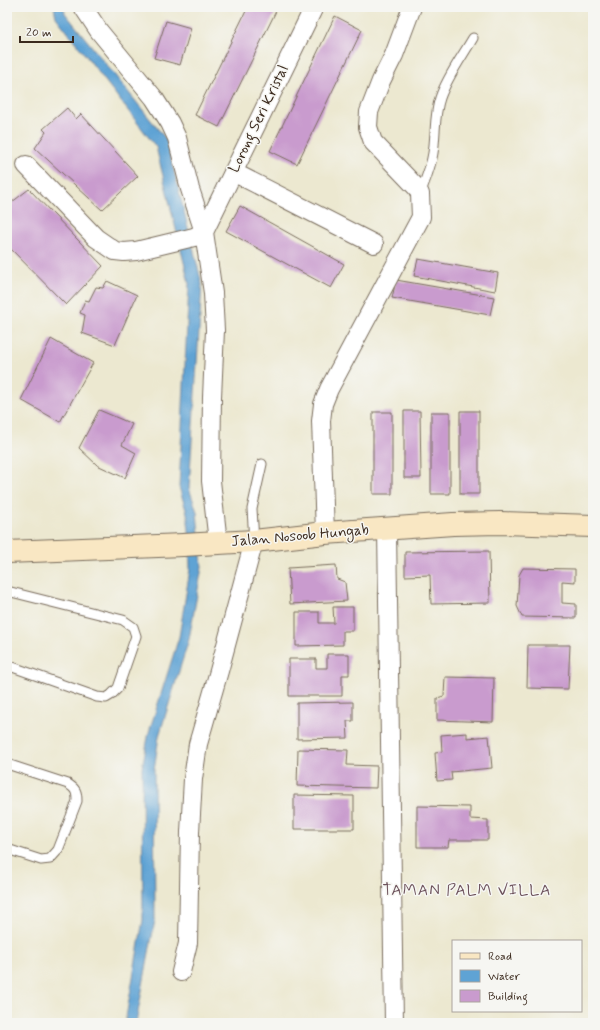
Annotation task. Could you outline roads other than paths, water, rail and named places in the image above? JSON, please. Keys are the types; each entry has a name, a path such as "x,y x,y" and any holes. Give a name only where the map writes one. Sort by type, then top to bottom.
{"main road":[{"name":"Jalan Nosoob Hungab","path":"7,552 254,541 325,533 453,524 500,523 593,526"}],"street":[{"path":"83,7 99,31 154,98 170,123 177,138 190,189 213,293 215,330 211,481 213,542"},
{"name":"Lorong Seri Kristal","path":"199,234 233,172 314,7"},
{"path":"325,533 321,422 323,404 329,389 421,217 420,194 417,188 373,142 368,127 369,112 381,81 394,55 412,7"},
{"path":"26,165 96,238 115,251 136,251 172,243 199,234"},
{"path":"233,172 374,244"},
{"path":"387,529 394,1023"},
{"path":"181,972 188,944 190,832 193,779 198,744 254,541"}],"lane":[{"path":"420,194 429,172 433,153 440,98 449,79 473,38"},
{"path":"254,541 252,509 262,464"},
{"path":"7,591 123,620 133,627 136,636 118,688 106,698 97,697 7,665"},
{"path":"7,764 68,784 77,792 77,801 58,850 50,859 41,860 7,849"}],"water":[{"path":"54,7 64,7 65,13 166,139 202,284 189,488 197,512 202,567 189,639 159,736 154,770 155,920 136,1023 125,1023 143,920 142,768 149,732 179,637 190,569 187,513 179,487 189,283 156,147 56,17"}],"district":[{"name":"TAMAN PALM VILLA","path":"467,890"}]}
